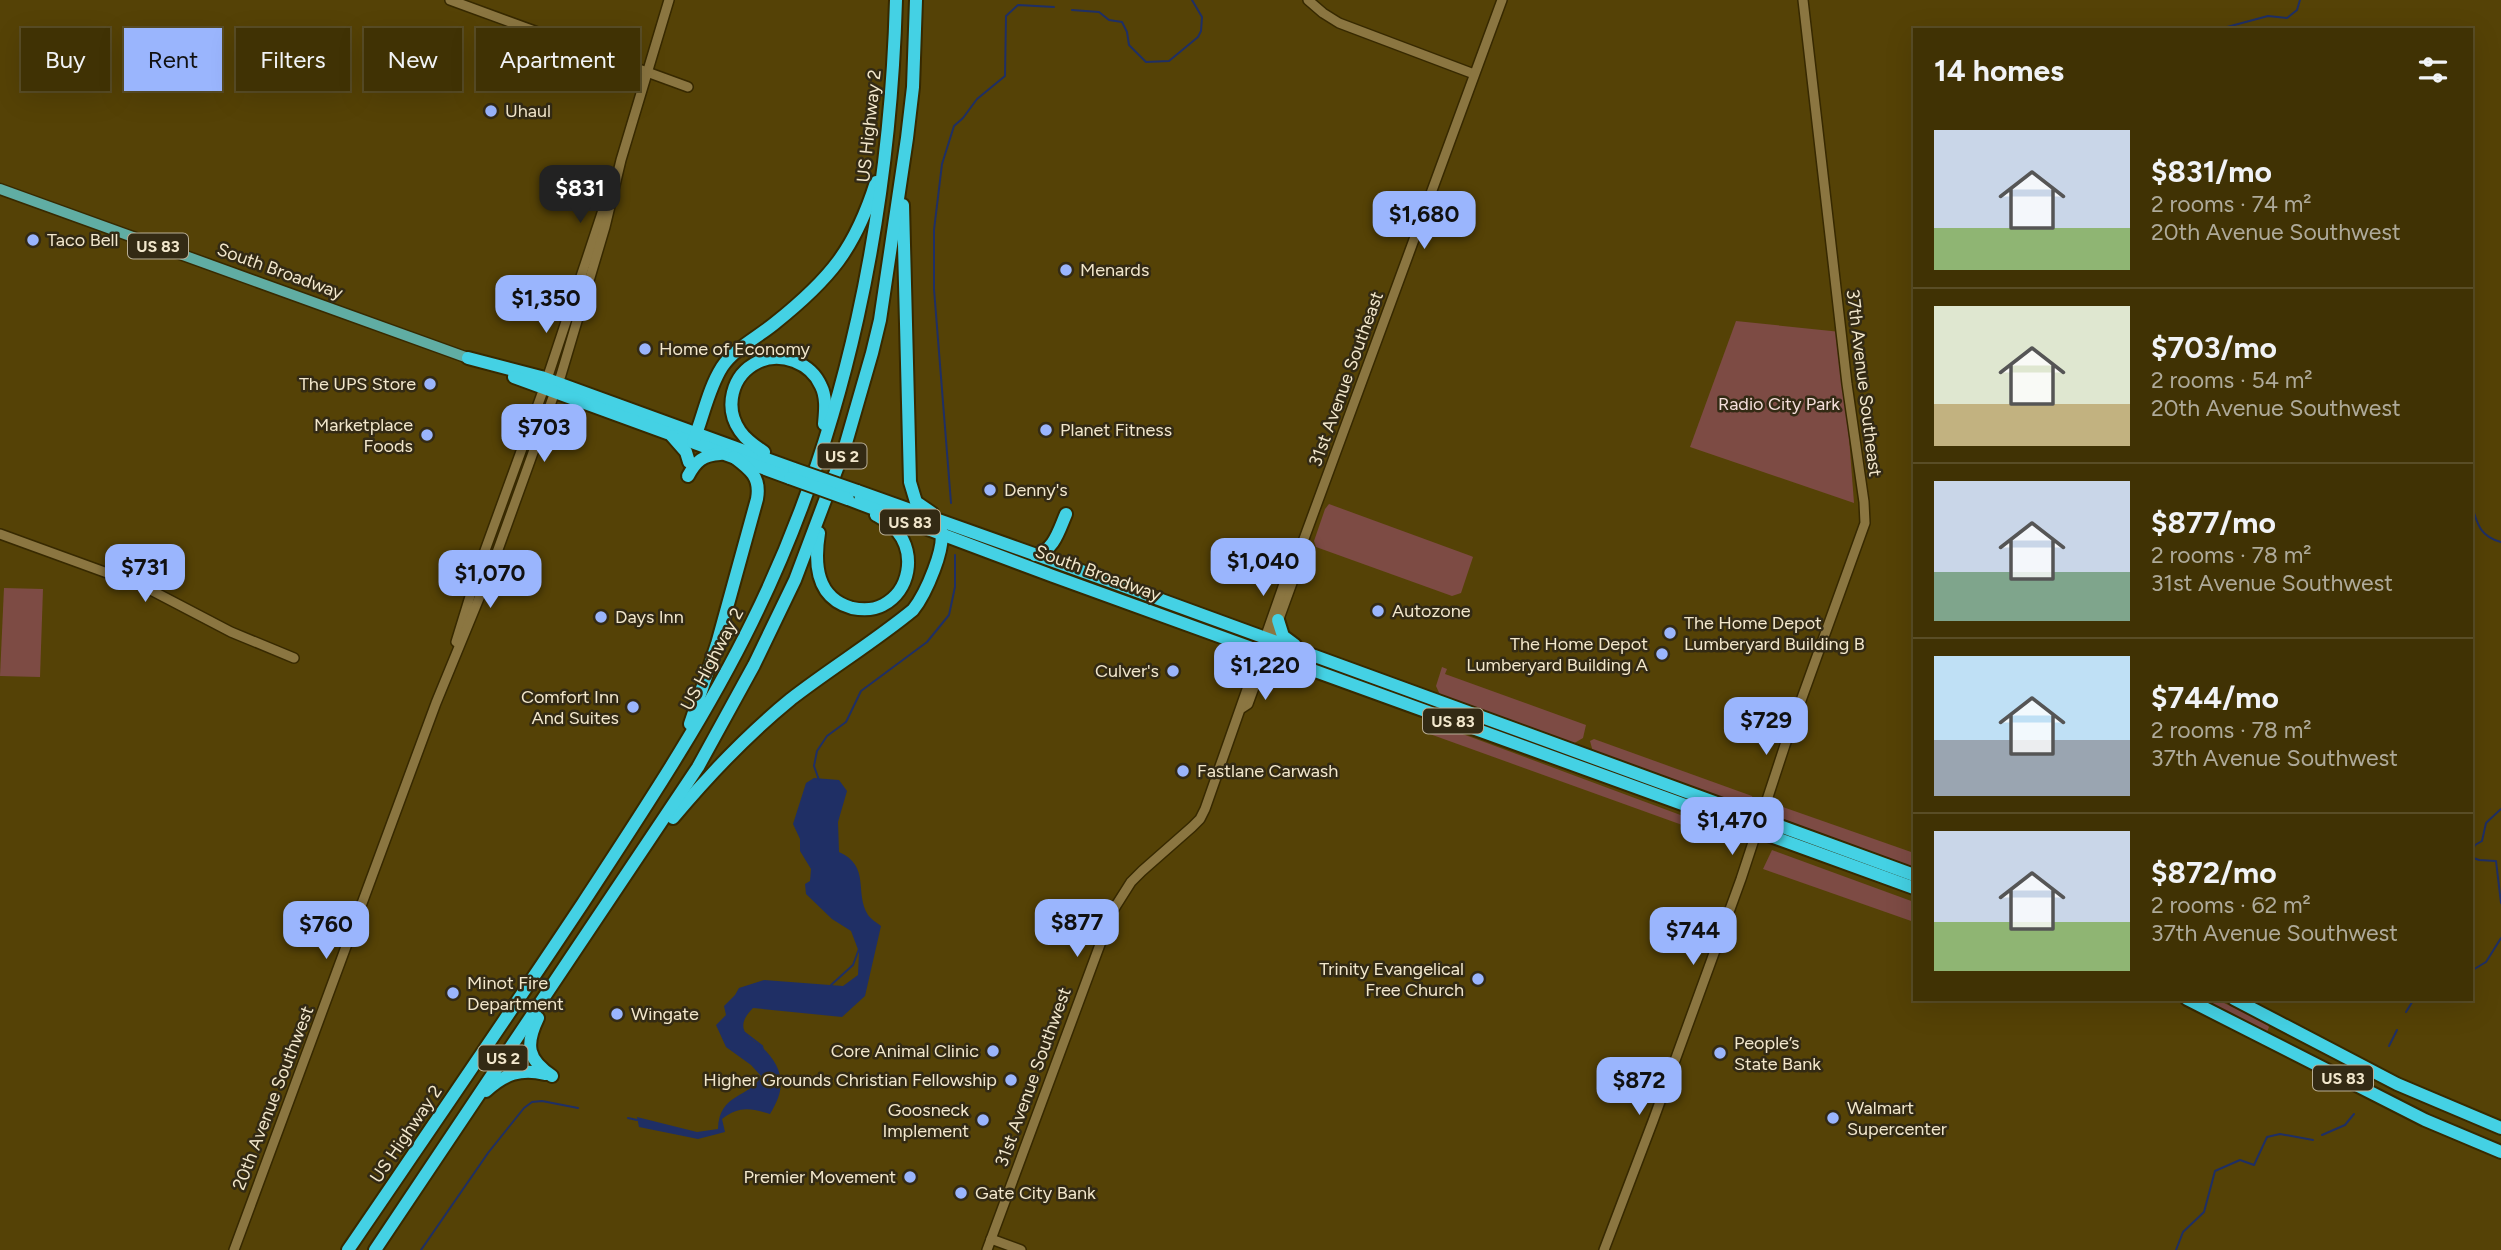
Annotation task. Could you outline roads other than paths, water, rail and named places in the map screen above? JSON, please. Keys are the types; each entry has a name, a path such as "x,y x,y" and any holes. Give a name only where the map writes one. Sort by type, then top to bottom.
{"highway":[{"name":"US Highway 2","path":"348,1250 556,944 662,782 696,726 752,621 786,544 817,462 847,363 865,282 884,169 895,0"},
{"name":"US 2","path":"375,1250 698,767 754,665 796,580 844,450 872,353 885,293 913,87 916,0"},
{"path":"695,438 716,378 731,356 817,288 855,236 869,202 889,120"},
{"path":"901,186 905,215 912,492 916,502 930,512 1006,540 1031,553 1042,553 1054,542 1066,514"},
{"name":"South Broadway","path":"468,358 790,471 943,534 1174,620 1266,646"},
{"path":"790,471 745,438 736,424 732,393 742,375 757,362 786,359 801,364 821,385 825,412 817,462"},
{"path":"688,462 686,452 667,427 689,423 708,400"},
{"name":"South Broadway","path":"695,438 729,455 790,471"},
{"path":"662,782 687,733 700,697 757,499 757,478 729,455 711,454 698,460 688,476"},
{"path":"827,499 816,555 819,578 828,594 837,602 858,609 870,609 882,606 898,593 908,573 907,552 898,531 852,497"},
{"name":"South Broadway","path":"852,497 925,516 1031,553 1316,664 1425,711 1913,888"},
{"path":"632,867 699,787 755,730 807,687 913,610 924,593 943,534 939,527 925,516"},
{"path":"935,564 948,547 971,544"},
{"path":"1278,621 1288,642 1314,653 1316,664 1418,703 1426,696"},
{"path":"1266,646 1331,668 1368,676"},
{"name":"South Broadway","path":"1316,664 1368,676 1426,696 1913,875"},
{"path":"1425,711 1431,707 1480,725 1524,733"},
{"path":"1481,730 1517,738 1571,759 1577,759 1581,753"},
{"path":"471,1106 492,1085 510,1073 526,1071 552,1076 540,1068 531,1056 529,1042 559,976"},
{"name":"US 83","path":"2191,1001 2425,1120 2501,1152"},
{"name":"US 83","path":"2238,1001 2397,1084 2501,1128"}],"main road":[{"name":"South Broadway","path":"0,188 468,358"}],"street":[{"path":"450,0 688,87"},
{"name":"20th Avenue Southwest","path":"234,1250 444,682 470,593 551,385 605,227 621,160 669,0"},
{"path":"1308,0 1339,23 1474,74"},
{"name":"31st Avenue Southeast","path":"1321,493 1502,0"},
{"name":"37th Avenue Southeast","path":"1604,1250 1658,1109 1809,678 1863,533 1865,514 1803,0"},
{"name":"31st Avenue Southwest","path":"1266,646 1286,581 1290,577 1321,493"},
{"path":"0,534 143,586 231,632 294,658"},
{"name":"31st Avenue Southwest","path":"987,1250 1112,912 1131,882 1200,819 1242,708 1242,701 1278,621 1292,583 1290,577"},
{"path":"991,1239 1021,1250"}],"water":[{"path":"814,778 839,780 847,791 838,822 839,852 849,858 859,872 864,907 869,916 881,926 865,996 842,1017 753,1008 744,1022 745,1032 769,1054 780,1078 779,1095 770,1114 739,1110 722,1119 725,1132 698,1139 639,1127 637,1117 697,1132 718,1129 724,1108 756,1083 761,1076 726,1047 716,1025 726,1015 724,1006 739,988 764,980 843,986 858,975 859,952 851,931 832,919 806,894 805,884 810,881 811,869 800,851 800,839 793,824 806,783"}],"waterway":[{"path":"1072,10 1099,12 1109,20 1122,22 1129,45 1146,62 1169,61 1198,37 1201,31 1202,17 1192,0"},
{"path":"2227,28 2268,16 2287,18 2297,10 2300,0"},
{"path":"951,503 934,289 934,230 942,164 954,126 977,99 1005,76 1006,16 1018,5 1054,7"},
{"path":"2473,492 2473,497"},
{"path":"2473,510 2483,532 2501,542"},
{"path":"819,780 814,766 817,751 827,736 846,722 861,691 927,642 949,615 955,587 955,555"},
{"path":"2473,850 2475,845 2482,841 2486,823 2501,809"},
{"path":"2473,858 2496,861 2501,903"},
{"path":"2473,970 2486,962 2501,938"},
{"path":"831,985 853,965 859,949"},
{"path":"2406,1012 2413,1001"},
{"path":"2389,1046 2397,1030"},
{"path":"745,1033 762,1046 763,1050"},
{"path":"421,1250 488,1153 524,1108 532,1102 542,1101 578,1108"},
{"path":"2322,1135 2345,1125 2354,1114"},
{"path":"628,1118 637,1120"},
{"path":"2176,1250 2183,1232 2204,1212 2215,1171 2240,1160 2254,1165 2267,1137 2280,1134 2313,1140"}],"place":[{"name":"Uhaul","path":"491,111"},
{"name":"Taco Bell","path":"33,240"},
{"name":"Menards","path":"1066,270"},
{"name":"Home of Economy","path":"645,349"},
{"name":"The UPS Store","path":"430,384"},
{"name":"Planet Fitness","path":"1046,430"},
{"name":"Marketplace Foods","path":"427,435"},
{"name":"Denny's","path":"990,490"},
{"name":"Autozone","path":"1378,611"},
{"name":"Days Inn","path":"601,617"},
{"name":"The Home Depot Lumberyard Building B","path":"1670,633"},
{"name":"The Home Depot Lumberyard Building A","path":"1662,654"},
{"name":"Culver's","path":"1173,671"},
{"name":"Comfort Inn And Suites","path":"633,707"},
{"name":"Fastlane Carwash","path":"1183,771"},
{"name":"Trinity Evangelical Free Church","path":"1478,979"},
{"name":"Minot Fire Department","path":"453,993"},
{"name":"Wingate","path":"617,1014"},
{"name":"Core Animal Clinic","path":"993,1051"},
{"name":"People’s State Bank","path":"1720,1053"},
{"name":"Higher Grounds Christian Fellowship","path":"1011,1080"},
{"name":"Walmart Supercenter","path":"1833,1118"},
{"name":"Goosneck Implement","path":"983,1120"},
{"name":"Premier Movement","path":"910,1177"},
{"name":"Gate City Bank","path":"961,1193"}],"park label":[{"name":"Radio City Park","path":"1779,404"}]}
